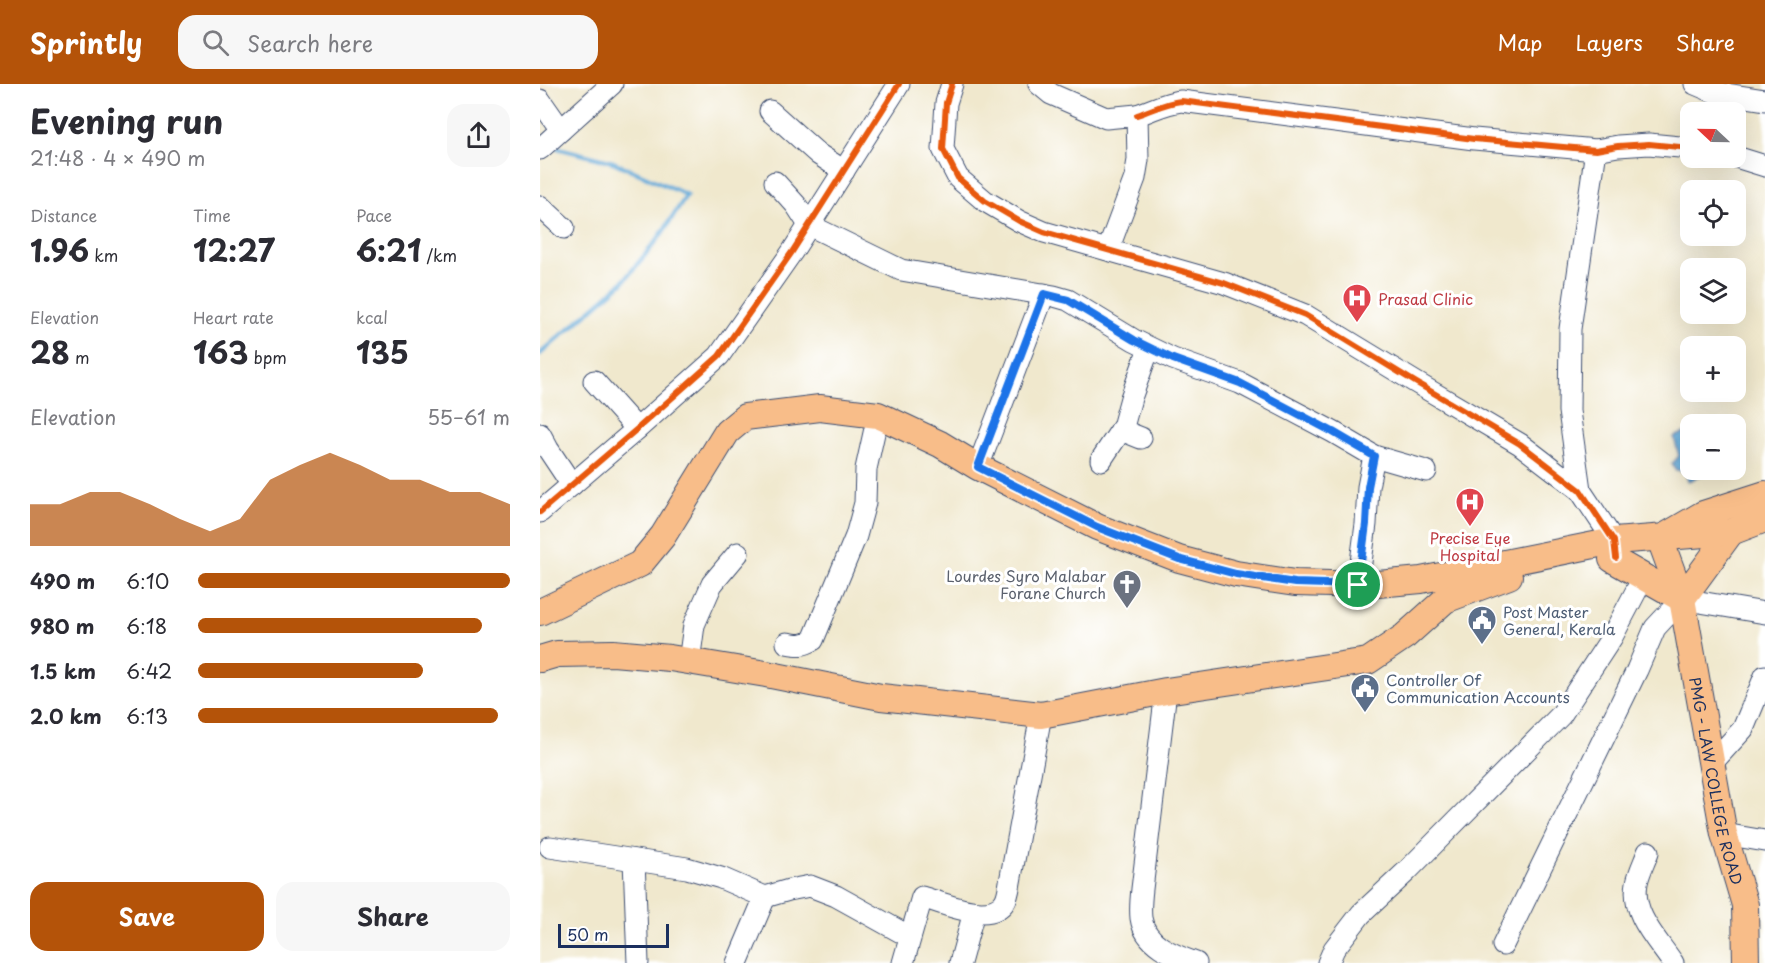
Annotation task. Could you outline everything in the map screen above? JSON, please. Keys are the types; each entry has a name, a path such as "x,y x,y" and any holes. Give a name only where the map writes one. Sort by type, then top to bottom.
{"main road":[{"path":"540,612 640,564 663,536 726,432 745,417 820,408 878,415 940,444 978,467 1097,527 1179,559 1236,574 1295,583 1358,585 1421,580 1614,553 1627,556 1702,514 1765,494"},
{"path":"1660,539 1731,532 1765,519"},
{"path":"540,659 557,654 613,653 766,674 881,697 1041,715 1166,691 1368,661 1405,636 1445,600 1503,576 1614,553 1644,576 1682,599 1731,532"},
{"name":"PMG - LAW COLLEGE ROAD","path":"1660,539 1682,599 1724,834 1745,905 1746,963"}],"street":[{"path":"540,149 612,84"},
{"path":"540,512 719,356 810,225 899,84"},
{"path":"952,84 946,103 943,149 958,178 985,201 1019,221 1044,232 1224,283 1305,315 1521,444 1580,490"},
{"path":"1039,84 1051,94 1106,118 1137,115 1165,103 1181,101 1474,139 1596,150 1649,144 1680,147"},
{"path":"1695,84 1714,92 1765,100"},
{"path":"540,100 561,130"},
{"path":"770,111 818,154 844,171"},
{"path":"1108,250 1135,178 1138,160 1137,115"},
{"path":"1596,150 1570,329 1569,411 1580,490 1614,553"},
{"path":"1746,161 1765,166"},
{"path":"775,182 810,225 901,270 1068,300 1149,348 1240,383 1374,456 1426,471"},
{"path":"540,206 564,228"},
{"path":"978,467 1044,294"},
{"path":"1101,460 1121,430 1149,348"},
{"path":"594,381 637,429"},
{"path":"787,643 806,644 813,640 841,574 856,536 865,503 866,469 878,415"},
{"path":"1121,430 1141,438"},
{"path":"540,434 572,485"},
{"path":"1358,585 1368,487 1374,456"},
{"path":"689,662 694,625 712,584 738,553"},
{"path":"1328,963 1334,949 1362,914 1561,715 1612,637 1644,576"},
{"path":"1503,945 1637,670 1655,628 1682,599 1765,613"},
{"path":"1712,763 1743,729 1765,675"},
{"path":"1166,691 1142,889 1141,919 1150,937 1164,951 1196,963"},
{"path":"903,963 922,897 974,912 991,912 1005,902 1041,715"},
{"path":"1724,834 1765,841"},
{"path":"550,847 687,868 721,878 765,897 810,886 836,896 910,937"},
{"path":"1648,852 1637,882 1636,895 1645,925 1673,963"},
{"path":"634,860 638,963"},
{"path":"737,963 765,897"},
{"path":"960,963 974,912"}],"water":[{"path":"1680,435 1680,470 1676,470 1672,464 1679,456 1674,437"}],"waterway":[{"path":"540,354 622,283 658,239 687,195 613,162 558,148"}],"cycle path":[{"path":"540,512 719,356 792,252 899,84"},
{"path":"952,84 946,103 943,149 958,178 985,201 1019,221 1044,232 1224,283 1305,315 1520,444 1580,490 1614,541 1616,558"},
{"path":"1137,115 1181,101 1474,139 1596,150 1649,144 1680,147"}],"place":[{"name":"Prasad Clinic","path":"1357,324"},
{"name":"Precise Eye Hospital","path":"1470,528"},
{"name":"Lourdes Syro Malabar Forane Church","path":"1127,610"},
{"name":"Post Master General, Kerala","path":"1482,646"},
{"name":"Controller Of Communication Accounts","path":"1365,714"}],"route":[{"path":"1044,294 1068,300 1134,340 1173,359 1240,383 1374,456 1368,487 1358,585 1295,583 1236,574 1179,559 1097,527 978,467 1044,294"}]}
